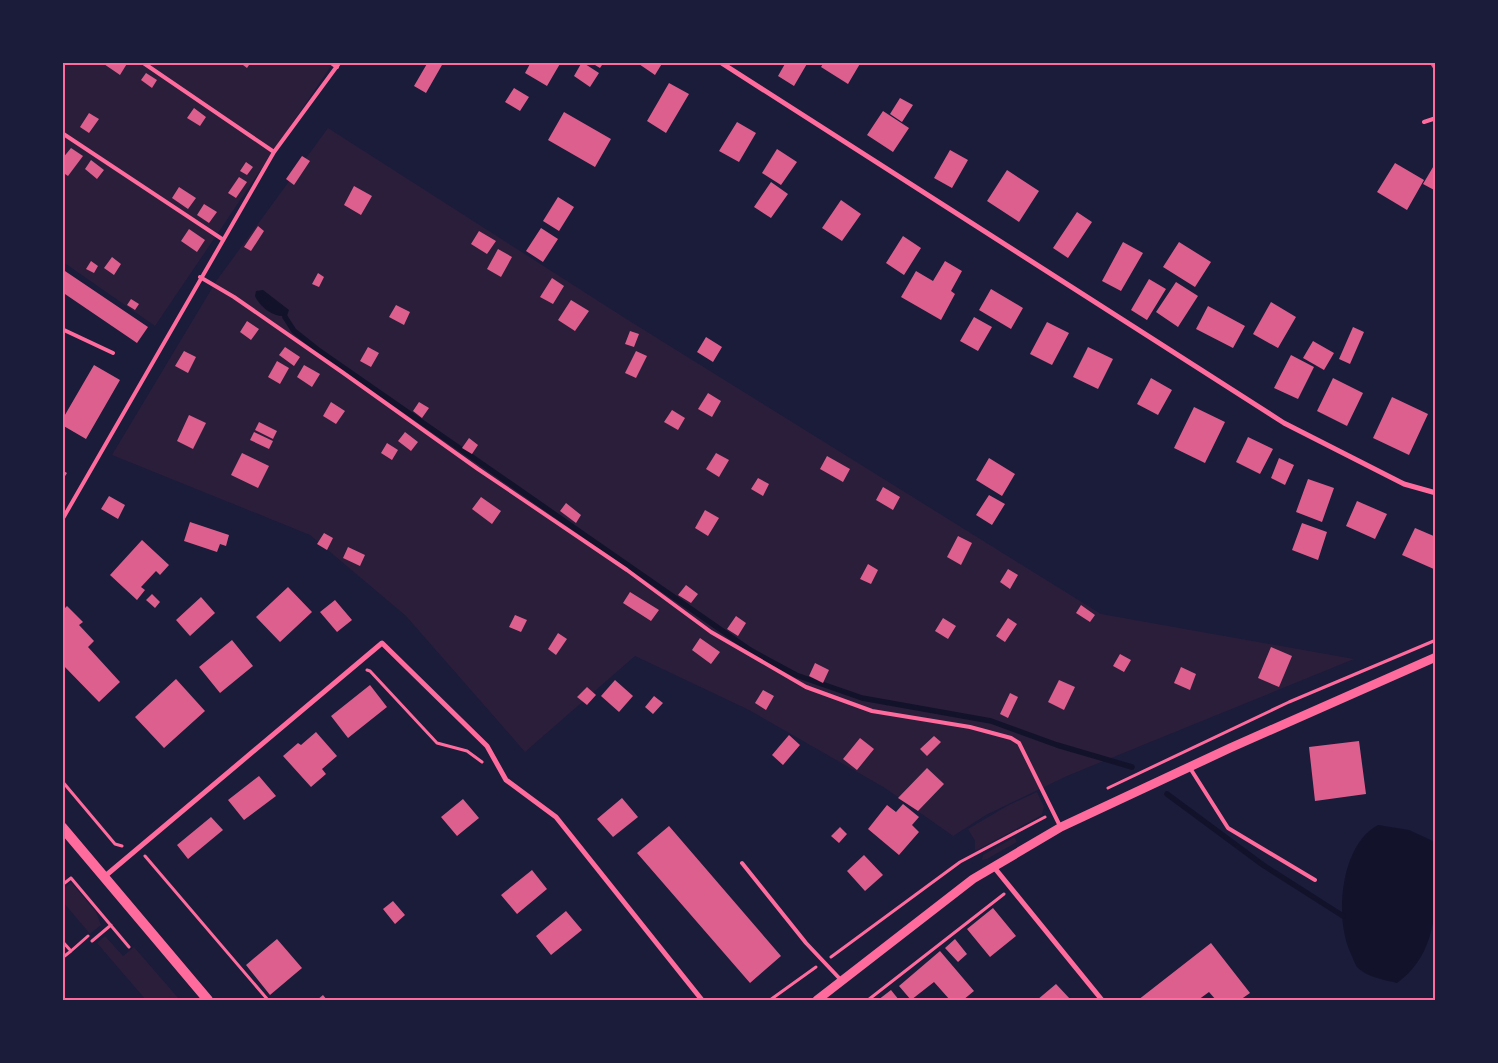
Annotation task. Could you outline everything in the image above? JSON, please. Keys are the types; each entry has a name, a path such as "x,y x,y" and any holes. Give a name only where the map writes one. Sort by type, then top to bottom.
{"main road":[{"path":"62,828 208,1000"}],"street":[{"path":"720,62 1284,423 1404,484 1436,493"},
{"path":"104,877 382,643 487,746 506,780 556,817 702,1000"},
{"path":"817,1000 973,879 1061,827 1189,767 1436,657"},
{"path":"993,866 1102,1000"}],"lane":[{"path":"142,62 274,152"},
{"path":"330,62 337,67"},
{"path":"62,520 200,277 274,152 340,62"},
{"path":"1424,122 1436,118"},
{"path":"62,133 222,239"},
{"path":"200,277 234,297 342,372 478,470 627,570 711,632 806,687 872,711 970,728 1011,738 1019,744 1061,827"},
{"path":"63,330 113,353"},
{"path":"1189,767 1228,828 1315,880"},
{"path":"742,863 806,943 842,980"}],"path":[{"path":"352,668 370,671 437,744 466,751 506,780"},
{"path":"62,782 115,844 139,849 268,1000"},
{"path":"62,879 71,878"},
{"path":"62,885 71,878"},
{"path":"71,878 129,947"},
{"path":"868,1000 980,910 1012,888"},
{"path":"92,942 111,925"},
{"path":"62,958 88,936"},
{"path":"62,941 71,951"}],"shaded area":[{"path":"63,63 333,63 155,326 63,262"},
{"path":"328,128 628,320 1101,614 1354,659 1067,776 986,815 953,836 885,788 749,710 635,656 525,752 406,616 310,535 112,455 217,280"},
{"path":"263,290 289,310 287,316 272,313 260,304 255,296 256,291"},
{"path":"1037,792 1044,807 1042,815 975,851 975,841 968,829 1007,806"},
{"path":"1378,825 1409,830 1435,842 1436,900 1430,937 1412,970 1397,983 1371,976 1358,968 1346,939 1343,922 1342,903 1348,865 1355,849 1365,835"},
{"path":"1013,838 1017,842 982,860 983,855"},
{"path":"71,882 96,912 101,925 90,934 63,902 63,890"},
{"path":"105,936 123,956 134,947 180,1000 146,1000 97,943"}],"building":[{"path":"101,62 128,62 120,75"},
{"path":"239,62 251,62 247,68"},
{"path":"428,62 437,62 442,65 426,93 414,86"},
{"path":"531,62 561,62 547,86 525,73"},
{"path":"582,62 599,73 590,87 574,76"},
{"path":"590,62 604,62 600,68"},
{"path":"636,62 663,62 655,75"},
{"path":"786,62 808,62 794,86 778,76"},
{"path":"824,62 861,62 848,84 821,67"},
{"path":"1429,62 1436,62 1436,73"},
{"path":"146,73 157,80 152,88 141,80"},
{"path":"669,83 689,94 666,133 647,121"},
{"path":"514,88 529,97 520,111 505,102"},
{"path":"900,98 913,105 902,122 890,114"},
{"path":"194,108 206,117 200,126 187,118"},
{"path":"883,111 909,128 893,152 867,135"},
{"path":"564,112 611,139 595,167 548,140"},
{"path":"89,113 99,119 89,133 80,127"},
{"path":"737,122 756,133 739,162 719,151"},
{"path":"71,148 83,156 68,176 62,172 62,159"},
{"path":"777,149 797,162 781,185 762,173"},
{"path":"950,150 968,160 952,188 934,178"},
{"path":"302,156 310,161 294,185 286,179"},
{"path":"91,160 104,170 97,179 85,169"},
{"path":"246,162 253,167 247,175 240,171"},
{"path":"1436,162 1436,191 1423,184"},
{"path":"1395,163 1424,180 1407,210 1377,192"},
{"path":"1007,170 1039,191 1019,222 987,201"},
{"path":"239,177 247,182 236,198 228,193"},
{"path":"771,182 788,194 771,218 754,207"},
{"path":"354,186 372,196 361,215 344,205"},
{"path":"179,187 196,198 188,209 172,198"},
{"path":"558,197 574,207 559,231 543,221"},
{"path":"841,200 861,214 842,241 822,228"},
{"path":"204,204 217,212 209,223 197,215"},
{"path":"1077,212 1092,222 1068,258 1053,248"},
{"path":"258,226 264,231 251,251 244,247"},
{"path":"541,228 558,239 543,262 526,251"},
{"path":"189,229 205,240 197,252 181,241"},
{"path":"479,231 496,241 487,254 471,244"},
{"path":"903,236 921,248 904,275 886,263"},
{"path":"1123,242 1143,253 1121,291 1102,281"},
{"path":"1179,242 1211,262 1195,287 1163,267"},
{"path":"498,249 512,257 501,277 487,269"},
{"path":"112,257 121,264 114,275 104,268"},
{"path":"91,261 98,266 94,273 86,269"},
{"path":"945,261 962,271 951,291 955,294 941,320 901,297 916,271 933,281"},
{"path":"62,269 148,327 137,343 62,292"},
{"path":"318,273 324,277 319,287 312,284"},
{"path":"552,278 564,286 553,304 540,297"},
{"path":"1149,279 1166,289 1147,320 1131,310"},
{"path":"1176,282 1198,296 1178,327 1156,312"},
{"path":"991,289 1023,308 1011,329 979,310"},
{"path":"131,299 139,304 135,310 127,305"},
{"path":"571,300 589,311 575,331 558,320"},
{"path":"1271,302 1296,317 1278,348 1253,334"},
{"path":"396,305 410,312 404,325 389,317"},
{"path":"1208,306 1245,326 1233,348 1196,329"},
{"path":"974,317 992,327 978,351 960,341"},
{"path":"247,321 259,329 251,340 240,332"},
{"path":"1047,322 1069,333 1052,365 1030,354"},
{"path":"1353,327 1364,332 1350,364 1339,359"},
{"path":"630,331 639,334 634,347 625,344"},
{"path":"706,337 722,347 713,362 697,352"},
{"path":"1313,341 1334,353 1324,370 1303,358"},
{"path":"285,347 300,357 294,366 279,355"},
{"path":"368,347 379,353 371,367 360,361"},
{"path":"1088,347 1113,359 1098,389 1073,377"},
{"path":"184,351 196,357 188,373 175,366"},
{"path":"636,351 647,356 636,378 625,373"},
{"path":"1291,355 1314,367 1298,399 1274,388"},
{"path":"277,361 289,368 280,384 268,377"},
{"path":"94,365 120,380 86,439 62,425 62,420"},
{"path":"304,365 320,374 312,387 297,377"},
{"path":"1151,378 1172,390 1158,415 1137,404"},
{"path":"1333,378 1363,393 1347,426 1317,411"},
{"path":"708,393 721,401 712,417 698,409"},
{"path":"1392,397 1428,414 1409,455 1373,438"},
{"path":"331,402 345,411 336,424 323,416"},
{"path":"419,402 429,408 422,418 413,411"},
{"path":"1194,407 1225,422 1205,463 1174,448"},
{"path":"672,410 685,418 678,430 664,422"},
{"path":"189,415 206,423 193,449 177,441"},
{"path":"259,422 277,431 273,439 255,430"},
{"path":"254,432 273,441 269,449 250,440"},
{"path":"405,432 418,442 411,451 398,441"},
{"path":"1248,437 1273,449 1260,474 1236,462"},
{"path":"469,438 478,445 472,454 462,448"},
{"path":"387,443 398,450 392,460 381,453"},
{"path":"242,453 269,466 258,488 231,475"},
{"path":"716,453 729,460 719,477 706,469"},
{"path":"827,456 850,469 843,482 820,469"},
{"path":"989,458 1015,474 1002,496 976,480"},
{"path":"1279,458 1294,465 1285,485 1271,478"},
{"path":"62,470 67,473 62,481"},
{"path":"758,478 769,484 763,496 751,489"},
{"path":"1308,479 1334,488 1322,522 1296,512"},
{"path":"883,487 900,497 893,510 876,500"},
{"path":"989,495 1005,504 992,525 976,515"},
{"path":"109,496 125,505 118,519 101,509"},
{"path":"481,497 501,511 492,524 472,509"},
{"path":"1357,501 1387,514 1375,539 1346,526"},
{"path":"566,503 581,515 576,523 560,511"},
{"path":"705,510 719,518 708,536 695,528"},
{"path":"190,522 229,535 226,546 220,544 217,552 184,541"},
{"path":"1302,523 1327,532 1318,560 1292,550"},
{"path":"1415,528 1436,537 1436,570 1402,555"},
{"path":"324,533 333,538 327,550 317,544"},
{"path":"958,536 972,543 961,565 947,557"},
{"path":"142,540 169,565 160,575 156,571 141,587 145,590 137,600 110,575"},
{"path":"348,547 365,555 360,566 343,558"},
{"path":"868,564 878,570 871,584 860,579"},
{"path":"1008,569 1018,575 1010,589 1000,582"},
{"path":"686,585 698,594 691,603 678,595"},
{"path":"288,587 312,612 280,642 256,617"},
{"path":"630,592 659,610 651,621 623,603"},
{"path":"152,594 160,602 155,608 146,600"},
{"path":"201,597 215,613 190,636 176,620"},
{"path":"335,600 352,620 337,632 320,612"},
{"path":"1081,605 1095,615 1090,622 1076,613"},
{"path":"67,606 83,622 79,625 94,641 88,647 120,682 99,702 62,664 62,611"},
{"path":"515,615 527,620 521,632 509,627"},
{"path":"736,616 746,623 738,636 727,629"},
{"path":"943,618 956,626 948,639 935,631"},
{"path":"1008,618 1017,624 1005,642 996,636"},
{"path":"558,633 567,639 556,655 548,649"},
{"path":"700,638 720,652 711,664 692,650"},
{"path":"232,640 253,666 220,693 199,667"},
{"path":"1271,647 1292,656 1279,687 1258,678"},
{"path":"1120,654 1131,660 1124,672 1113,666"},
{"path":"815,663 829,670 823,683 809,676"},
{"path":"1181,667 1196,674 1190,690 1174,683"},
{"path":"176,679 205,711 164,748 135,717"},
{"path":"615,680 633,696 619,712 601,696"},
{"path":"1059,680 1075,687 1064,710 1048,702"},
{"path":"370,685 387,707 348,738 331,716"},
{"path":"587,687 596,695 587,705 577,697"},
{"path":"763,690 774,696 766,710 755,703"},
{"path":"1010,693 1018,697 1008,718 1000,714"},
{"path":"654,696 663,703 653,714 645,707"},
{"path":"316,732 337,756 322,769 326,774 311,787 283,756 298,743 301,745"},
{"path":"789,735 800,745 783,765 772,755"},
{"path":"934,736 941,742 927,756 920,749"},
{"path":"860,738 874,749 857,770 843,759"},
{"path":"1359,741 1366,794 1315,801 1309,747"},
{"path":"927,768 944,784 918,811 898,798"},
{"path":"259,776 276,796 244,820 228,800"},
{"path":"622,798 638,817 613,837 597,819"},
{"path":"463,799 479,818 457,836 441,817"},
{"path":"903,804 919,817 912,825 919,832 899,855 868,829 887,805 896,812"},
{"path":"211,817 223,830 188,859 177,845"},
{"path":"669,826 781,956 750,983 637,853"},
{"path":"840,827 847,834 839,843 831,836"},
{"path":"864,855 883,875 865,891 847,871"},
{"path":"532,870 547,889 517,914 501,895"},
{"path":"393,901 405,915 395,924 383,909"},
{"path":"993,908 1016,936 990,957 967,929"},
{"path":"566,911 582,930 551,955 536,936"},
{"path":"277,939 302,968 270,995 246,965"},
{"path":"955,939 967,954 958,962 945,948"},
{"path":"1211,943 1250,993 1240,1000 1216,1000 1209,992 1198,1000 1138,1000"},
{"path":"940,951 974,991 963,1000 950,1000 934,982 911,1000 899,986"},
{"path":"1056,984 1071,1000 1037,1000"},
{"path":"891,990 899,1000 878,1000"},
{"path":"323,995 327,1000 317,1000"}],"waterway":[{"path":"285,317 294,331 318,350 750,650 796,675 862,698 991,721 1057,745 1132,767"},
{"path":"1167,794 1263,865 1343,916"}]}
